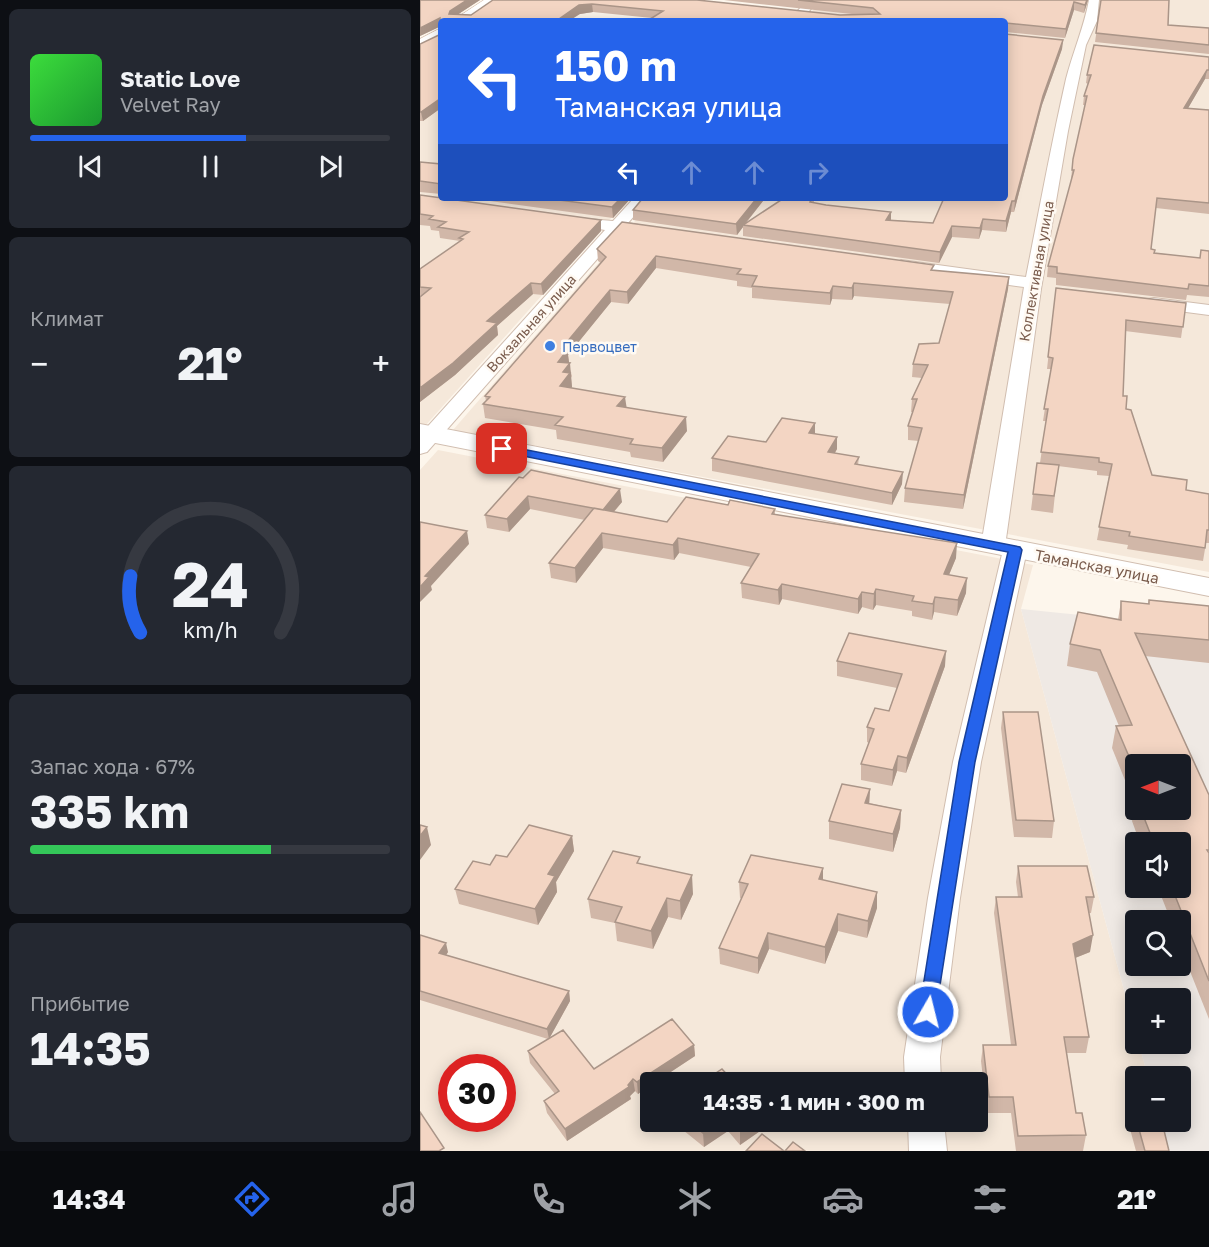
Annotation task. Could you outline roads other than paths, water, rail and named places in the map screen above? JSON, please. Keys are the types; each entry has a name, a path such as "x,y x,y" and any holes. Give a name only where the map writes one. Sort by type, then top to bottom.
{"main road":[{"path":"465,18 494,0"},
{"path":"420,46 438,35"}],"street":[{"path":"800,15 813,0"},
{"name":"Коллективная улица","path":"923,1072 922,1058 962,796 1004,548 1037,287 1061,130 1094,0"},
{"name":"Вокзальная улица","path":"424,438 639,201"},
{"path":"548,217 663,233"},
{"path":"883,263 1037,287"},
{"path":"1138,301 1209,310"},
{"name":"Таманская улица","path":"424,438 1209,587"},
{"path":"927,1132 928,1151"}],"place":[{"name":"Первоцвет","path":"550,346"}]}
